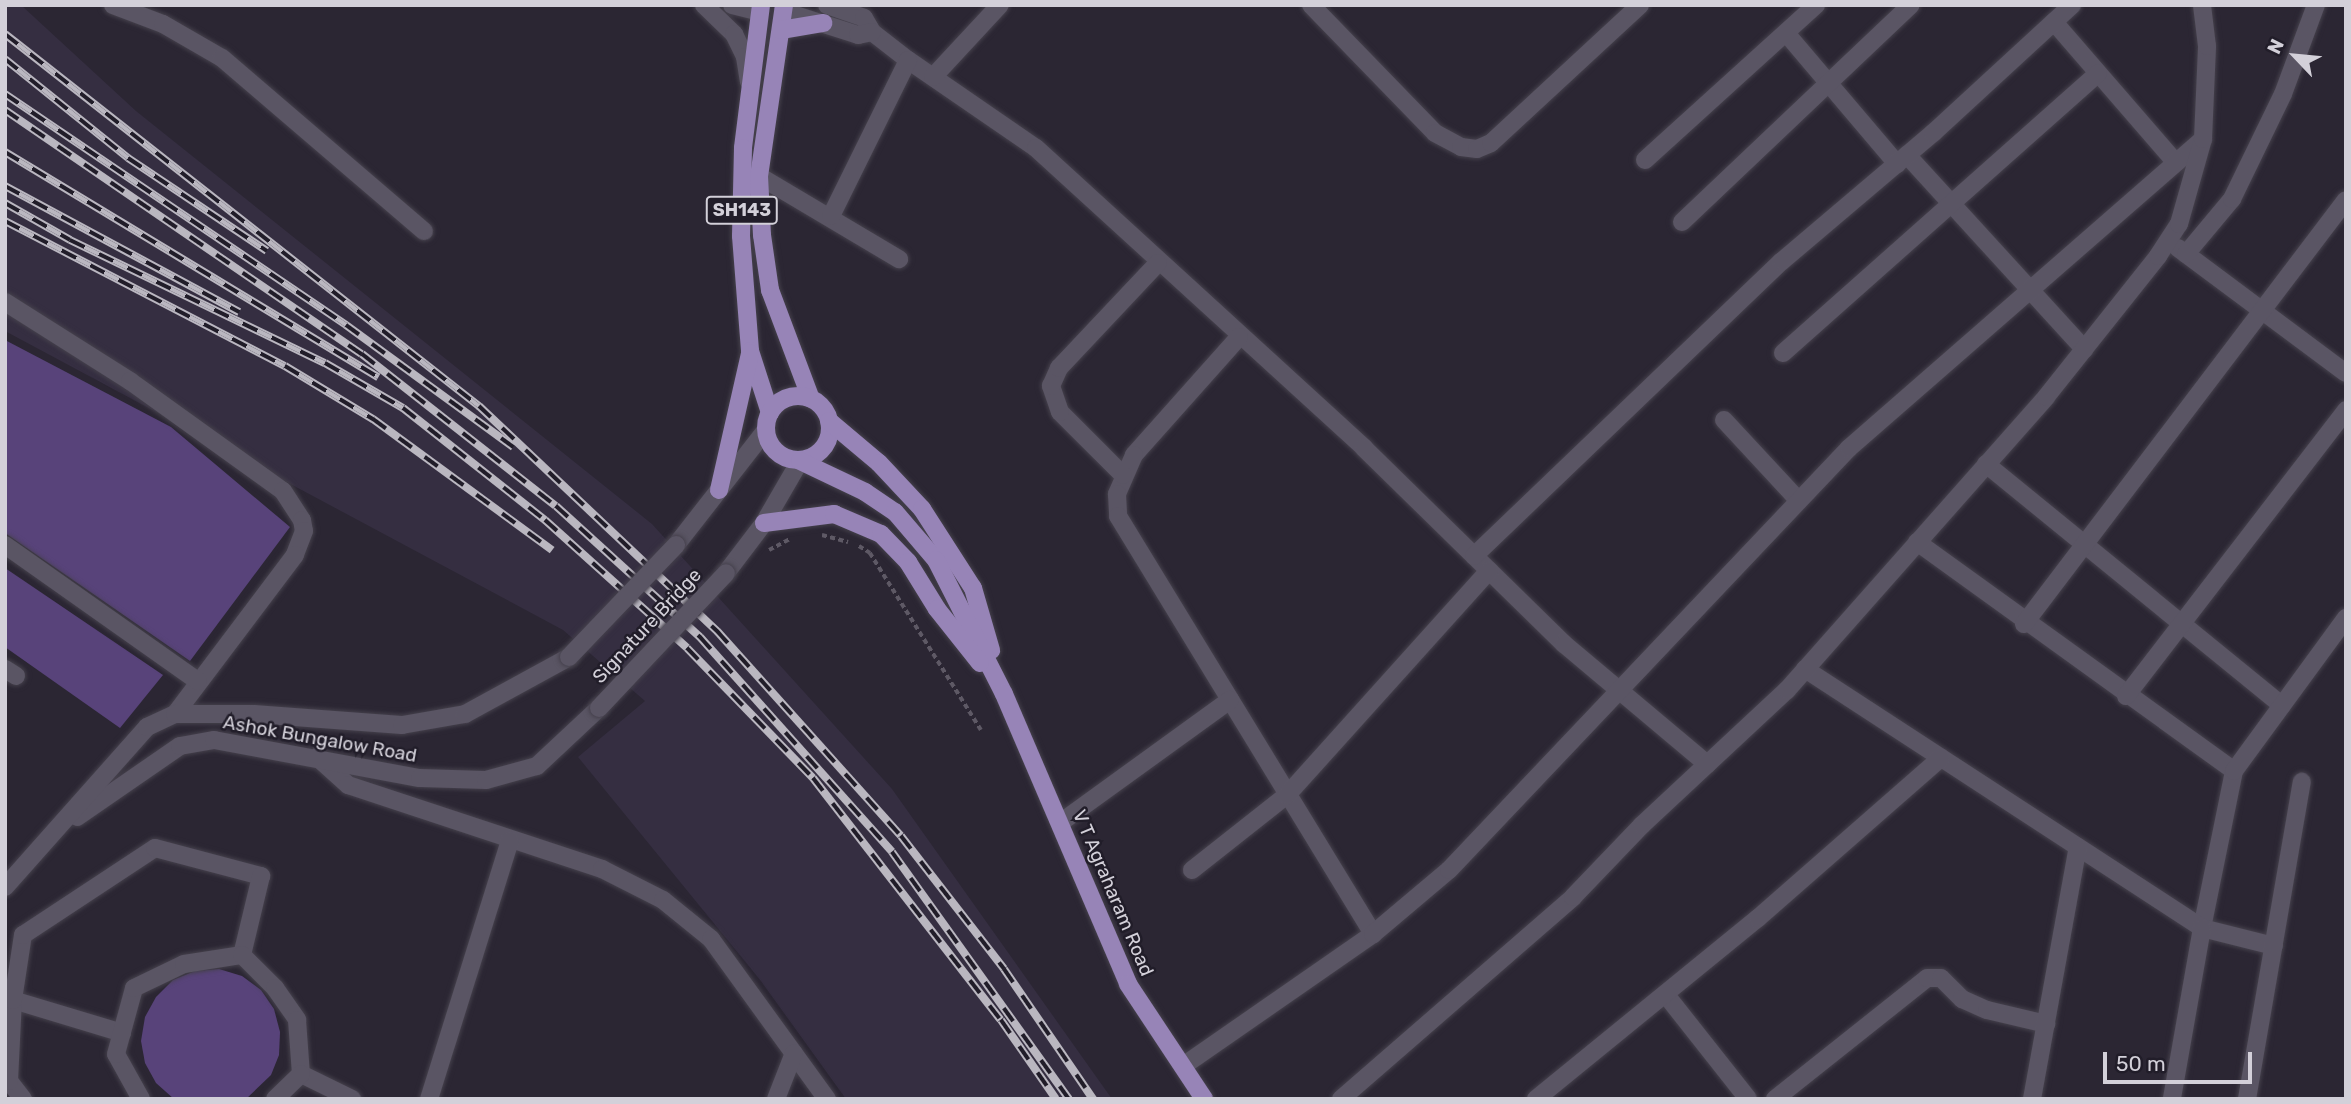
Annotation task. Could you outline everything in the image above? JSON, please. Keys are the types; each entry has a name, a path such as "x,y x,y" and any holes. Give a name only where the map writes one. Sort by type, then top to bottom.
{"main road":[{"name":"SH143","path":"760,8 743,148 741,236 750,351 768,421"},
{"path":"760,8 783,8"},
{"name":"SH143","path":"783,8 759,176 771,290 811,399 829,421"},
{"path":"781,30 825,14"},
{"path":"719,490 750,351"},
{"path":"811,399 783,400 768,421 768,441 792,459 865,492 895,512 936,560 1004,694"},
{"path":"792,459 822,449 829,421 879,463 922,509 973,588 1004,694"},
{"path":"764,523 834,514 881,534 908,562 937,609 1004,694"},
{"name":"V T Agraharam Road","path":"1004,694 1128,984 1204,1099"}],"street":[{"path":"113,5 163,24 222,58 424,230"},
{"path":"704,5 734,34 745,57 751,99"},
{"path":"732,5 760,8"},
{"path":"933,77 1000,5"},
{"path":"1311,5 1435,133 1461,147 1477,149 1491,144 1640,5"},
{"path":"1645,160 1816,5"},
{"path":"1682,222 1911,5"},
{"path":"1474,556 1782,261 1902,159 2072,5"},
{"path":"1341,1099 1573,897 1805,668 2084,349 2168,241 2185,208 2203,139 2207,46 2202,5"},
{"path":"2186,254 2232,200 2283,94 2316,5"},
{"path":"783,8 825,14 858,35 872,32 1036,148 1158,263 1364,448 1474,556 1619,690 1707,764"},
{"path":"2054,22 2176,163"},
{"path":"1786,33 1902,159 1949,202 2028,292 2084,349"},
{"path":"831,216 908,60"},
{"path":"1783,353 1949,202 2098,73"},
{"path":"1183,1066 1373,934 1449,870 1849,448 2203,139"},
{"path":"759,176 831,216 899,259"},
{"path":"2024,624 2346,200"},
{"path":"2168,241 2346,373"},
{"path":"1123,475 1060,412 1051,386 1059,368 1158,263"},
{"path":"5,302 130,381 283,491 295,506 304,531 295,555 175,714"},
{"path":"1239,337 1134,455 1123,475 1116,506 1123,528 1373,934"},
{"path":"2126,696 2346,410"},
{"path":"1724,420 1799,501"},
{"name":"Ashok Bungalow Road","path":"5,887 147,727 175,714 254,714 402,725 466,714 569,657 676,545 768,421"},
{"name":"Signature Bridge","path":"599,708 726,573 764,523 792,459"},
{"path":"1986,464 2282,705"},
{"path":"1917,542 2024,624 2234,771"},
{"path":"5,545 198,681"},
{"path":"1192,870 1287,795 1489,570"},
{"path":"2172,1099 2202,928 2234,771 2346,618"},
{"path":"1805,668 2202,928 2274,946"},
{"path":"1060,823 1230,700"},
{"name":"Ashok Bungalow Road","path":"41,844 136,772 180,746 214,740 420,778 486,780 537,766 599,708"},
{"path":"317,757 348,785 602,869 663,900 712,939 827,1099"},
{"path":"1536,1099 1666,995 1941,758"},
{"path":"2247,1099 2302,782"},
{"path":"429,1099 510,840"},
{"path":"2032,1099 2078,847"},
{"path":"23,1099 9,1081 13,1000 23,935 155,848 261,876 242,955"},
{"path":"141,1099 116,1054 134,988 184,964 242,955"},
{"path":"242,955 275,989 297,1020 301,1074"},
{"path":"1775,1099 1927,978 1941,978 1962,999 1987,1010 2046,1024"},
{"path":"1666,995 1748,1099"},
{"path":"13,1000 122,1032"},
{"path":"776,1099 794,1053"},
{"path":"275,1099 301,1074"},
{"path":"301,1074 352,1099"}],"path":[{"path":"820,535 870,553 981,730"},
{"path":"763,557 772,547 795,537"}],"shaded area":[{"path":"5,5 21,5 136,111 652,524 892,789 1112,1099 846,1099 761,981 578,757 645,701 563,630 5,331"},
{"path":"5,340 171,427 290,527 190,661 5,533"},
{"path":"5,568 163,675 120,728 5,647"},
{"path":"219,969 242,976 261,990 274,1009 280,1032 279,1055 271,1075 246,1099 174,1099 156,1083 145,1063 141,1041 145,1017 156,997 173,980 195,971"}],"railway":[{"path":"5,34 479,406 717,631 901,836 1004,969 1093,1099"},
{"path":"5,59 128,158 267,251"},
{"path":"5,94 346,325 513,447"},
{"path":"5,110 362,354 556,506 700,637 892,852 1069,1099"},
{"path":"5,152 378,377"},
{"path":"5,186 239,312"},
{"path":"5,203 70,240 325,363 403,408 545,520 687,648 813,778 1001,1020 1056,1099"},
{"path":"5,221 285,366 373,419 552,550"}]}
